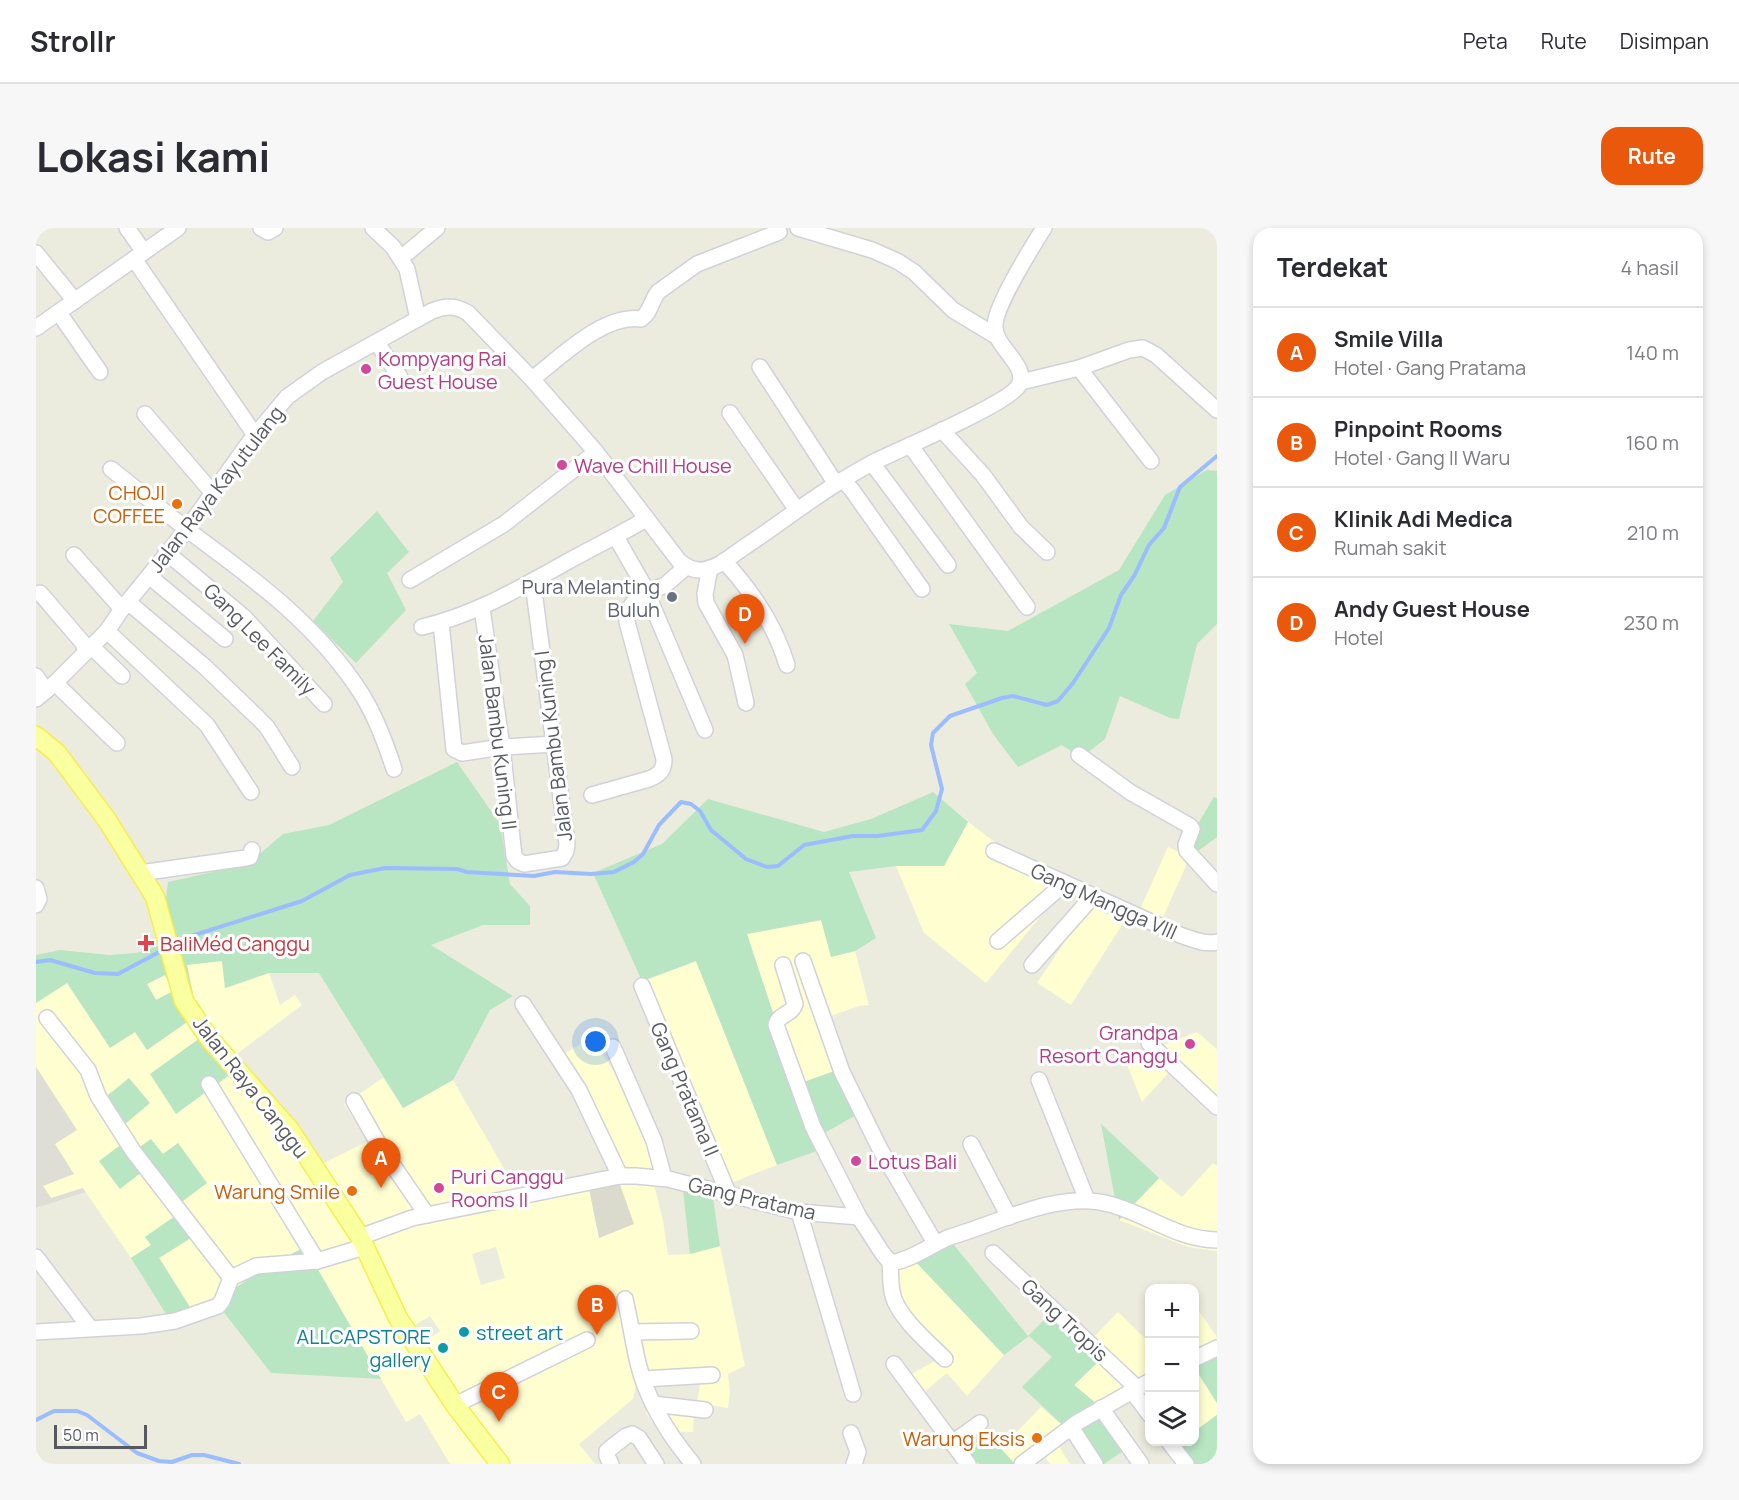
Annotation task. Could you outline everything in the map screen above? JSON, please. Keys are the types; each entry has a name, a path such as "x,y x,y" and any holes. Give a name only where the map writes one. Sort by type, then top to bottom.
{"main road":[{"name":"Jalan Raya Canggu","path":"36,736 57,753 106,820 155,897 184,1001 209,1038 290,1130 362,1242 398,1318 455,1405 500,1464"}],"street":[{"path":"127,228 139,256 255,435"},
{"path":"36,328 178,228"},
{"path":"261,228 268,232 275,228"},
{"path":"373,228 401,258 407,269 418,319"},
{"path":"401,258 437,228"},
{"path":"779,231 697,264 658,292 653,298 647,315 641,319 628,317 613,322 532,379 596,452 646,519 686,567 700,570 724,561 840,482 872,463 1006,398 1021,382 1018,366 996,336 953,310 914,272 897,261 872,250 798,228"},
{"path":"996,336 995,321 1044,228"},
{"path":"36,253 75,301"},
{"name":"Jalan Raya Kayutulang","path":"46,691 107,631 166,552 187,529 212,492 274,411 322,372 418,319 451,306 468,313 532,379"},
{"path":"59,313 100,372"},
{"path":"377,343 400,377"},
{"path":"1021,382 1079,368 1129,350 1143,348 1156,355 1217,410"},
{"path":"760,367 840,482 852,490 922,589"},
{"path":"1079,368 1151,461"},
{"path":"730,413 797,510"},
{"path":"145,414 212,492"},
{"path":"942,430 983,475 1021,527 1047,552"},
{"path":"910,445 1027,607"},
{"path":"410,580 504,525 596,452"},
{"path":"872,463 948,565"},
{"path":"111,469 284,603 330,651 369,707 382,734 394,769"},
{"path":"422,627 441,623 482,608 533,583 646,519"},
{"path":"616,537 646,591 705,730"},
{"name":"Gang Lee Family","path":"166,552 245,618 324,704"},
{"path":"74,555 125,605 196,658 256,716 267,727 292,767"},
{"path":"724,561 745,584 769,621 788,665"},
{"path":"592,795 657,776 664,766 627,622 628,608 646,591 664,586 686,567"},
{"path":"710,568 705,594 706,603 735,655 746,703"},
{"path":"149,576 225,639"},
{"name":"Jalan Bambu Kuning I","path":"514,856 524,864 562,858 566,851 555,744 533,583"},
{"path":"40,593 83,643 122,676"},
{"name":"Jalan Bambu Kuning II","path":"482,608 502,747 514,856"},
{"path":"441,623 454,749 462,753 502,747 555,744"},
{"path":"107,631 207,725 251,792"},
{"path":"36,676 46,691 117,742"},
{"path":"1079,755 1130,792 1190,826 1192,829 1186,851 1217,884"},
{"path":"140,873 246,858 250,857 252,849"},
{"name":"Gang Mangga VIII","path":"994,851 1180,935 1200,942 1217,942"},
{"path":"998,941 1065,883"},
{"path":"36,888 39,900 36,905"},
{"path":"1032,965 1093,896"},
{"path":"803,961 842,1072 880,1149 935,1243"},
{"path":"783,965 795,1004 792,1011 777,1021 778,1031 813,1127 859,1217 883,1254 891,1262 892,1296 898,1307 914,1328 945,1359"},
{"name":"Gang Pratama II","path":"642,986 728,1193"},
{"path":"523,1004 579,1090 620,1176"},
{"path":"36,1332 141,1326 175,1321 218,1306 231,1278 133,1151 98,1096 88,1070 47,1018"},
{"path":"1149,1043 1217,1107"},
{"path":"613,1047 654,1141 664,1178"},
{"path":"1039,1080 1087,1200"},
{"path":"210,1084 317,1261"},
{"path":"354,1101 379,1145 427,1215"},
{"path":"971,1144 1009,1217"},
{"name":"Gang Pratama","path":"231,1278 256,1266 317,1261 404,1221 620,1176 664,1178 799,1212 859,1217"},
{"path":"891,1262 901,1261 935,1243 1009,1217 1052,1204 1087,1200 1112,1204 1191,1238 1217,1240"},
{"path":"799,1212 853,1394"},
{"name":"Gang Tropis","path":"993,1252 1139,1387 1145,1404"},
{"path":"36,1257 90,1328"},
{"path":"625,1299 643,1379 653,1404 666,1428 693,1464"},
{"path":"632,1332 691,1331"},
{"path":"455,1405 587,1340"},
{"path":"1199,1357 1217,1348"},
{"path":"894,1364 968,1464"},
{"path":"643,1379 712,1375"},
{"path":"1022,1464 1071,1427 1139,1387"},
{"path":"653,1404 705,1410"},
{"path":"1101,1408 1141,1464"},
{"path":"952,1443 980,1423"},
{"path":"1071,1427 1095,1464"},
{"path":"850,1433 858,1452 854,1464"},
{"path":"611,1464 607,1451 626,1436 636,1435 656,1464"},
{"path":"1172,1446 1186,1464"}],"shaded area":[{"path":"1207,470 1217,471 1217,624 1197,644 1179,719 1170,718 1120,696 1105,739 1081,758 1062,745 1018,767 993,734 965,684 977,673 949,624 1008,631 1119,570 1165,495"},
{"path":"377,511 409,552 387,573 406,610 356,663 313,621 343,582 330,558"},
{"path":"457,762 500,824 510,884 530,906 530,925 483,925 431,945 513,996 490,1010 453,1080 403,1108 319,973 269,973 225,988 222,961 187,965 194,999 208,1031 230,1059 228,1076 176,1114 150,1074 200,1038 187,1022 147,1050 135,1032 110,1048 67,983 36,1003 36,955 60,950 109,955 136,953 160,945 168,882 248,864 283,834 329,825","holes":["165,975 173,991 156,1000 147,984"]},
{"path":"933,792 968,822 944,866 896,866 849,872 876,938 855,951 831,957 821,920 747,934 774,1016 793,1086 840,1069 858,1114 812,1140 817,1151 777,1165 696,961 642,981 593,873 662,844 708,799 824,832 871,819"},
{"path":"1214,797 1217,798 1217,837 1190,857 1181,852"},
{"path":"968,822 1061,891 986,983 924,933 896,866 944,866"},
{"path":"1168,847 1190,857 1159,926 1137,916"},
{"path":"1089,906 1124,922 1071,1005 1037,983"},
{"path":"822,920 831,957 855,951 869,1005 859,1006 822,1019 840,1069 792,1086 774,1016 747,934"},
{"path":"222,961 226,988 269,973 280,1005 295,995 302,1005 230,1059 208,1031 194,999 186,965"},
{"path":"696,961 777,1165 723,1186 642,982"},
{"path":"165,975 174,991 156,1000 147,984"},
{"path":"67,983 135,1032 147,1050 187,1022 200,1038 210,1090 228,1076 265,1107 318,1166 368,1141 344,1104 383,1078 404,1108 453,1080 517,1191 589,1188 599,1238 633,1224 595,1134 551,1061 592,1038 649,1125 653,1181 663,1220 668,1255 690,1254 720,1246 745,1366 728,1374 730,1392 728,1408 697,1403 701,1378 637,1380 633,1399 579,1444 595,1464 450,1464 420,1414 406,1422 332,1295 273,1263 215,1301 193,1312 146,1236 151,1245 131,1258 83,1188 51,1198 43,1186 54,1144 76,1129 36,1067 36,1003","holes":["496,1247 505,1278 481,1285 472,1254","430,1316 440,1331 422,1343 414,1326"]},
{"path":"1197,1032 1217,1049 1217,1109 1172,1069 1142,1102 1125,1060"},
{"path":"36,1067 77,1130 55,1144 74,1174 43,1186 51,1198 83,1188 85,1192 36,1208"},
{"path":"129,1078 150,1103 118,1130 97,1104"},
{"path":"1101,1124 1159,1178 1119,1220"},
{"path":"151,1139 163,1154 178,1143 207,1183 175,1207 147,1168 120,1189 99,1161 126,1141 134,1151"},
{"path":"1213,1163 1217,1166 1217,1251 1188,1247 1119,1220 1159,1178 1182,1197"},
{"path":"619,1182 634,1224 599,1238 589,1188"},
{"path":"683,1190 713,1198 720,1246 690,1254"},
{"path":"175,1216 191,1238 159,1258 193,1312 173,1325 131,1258 151,1245 145,1237"},
{"path":"954,1245 1028,1336 1051,1313 1101,1359 1074,1385 1104,1410 1129,1447 1104,1464 1092,1464 1071,1433 1022,1387 1052,1357 1029,1336 1004,1355 913,1259 935,1248"},
{"path":"305,1247 381,1379 271,1373 215,1301 273,1263"},
{"path":"913,1259 1004,1355 967,1396 947,1373 916,1399 899,1381 940,1358 892,1295 889,1270"},
{"path":"1199,1311 1217,1337 1217,1348 1199,1354"},
{"path":"1118,1312 1145,1338 1145,1414 1131,1395 1104,1410 1074,1385 1101,1359 1087,1344"},
{"path":"1217,1348 1217,1403 1199,1374 1199,1355"},
{"path":"1199,1376 1217,1403 1217,1415 1199,1428"},
{"name":"Warung Eksis","path":"1041,1407 1071,1433 1056,1442 1070,1464 1050,1464 1040,1451 1015,1464 1001,1448"},
{"path":"645,1412 694,1413 693,1432 660,1431"},
{"path":"1217,1415 1217,1464 1180,1464 1170,1449 1174,1446 1199,1446 1199,1428"},
{"path":"980,1427 1015,1464 979,1464 960,1445"}],"waterway":[{"path":"173,945 191,936 302,901 350,875 385,868 457,869 467,872 534,876 555,872 591,874 614,872 634,862 643,854 659,825 681,802 691,804 700,811 711,830 746,859 767,867 778,866 804,845 853,836 878,836 922,830 936,811 942,789 931,745 933,733 950,716 1002,698 1013,696 1047,705 1058,701 1073,683 1109,628 1121,595 1134,576 1149,545 1164,528 1180,487 1217,456"},
{"path":"36,962 50,960 95,973 118,974 163,950"},
{"path":"36,1420 54,1411 77,1411 87,1415 137,1453 159,1461 172,1462 192,1455 204,1455 239,1464"}],"place":[{"name":"Kompyang Rai Guest House","path":"366,369"},
{"name":"Wave Chill House","path":"562,465"},
{"name":"CHOJI COFFEE","path":"177,504"},
{"name":"Pura Melanting Buluh","path":"672,597"},
{"name":"Andy Guest House","path":"745,644"},
{"name":"BaliMéd Canggu","path":"146,943"},
{"name":"Grandpa Resort Canggu","path":"1190,1044"},
{"name":"Lotus Bali","path":"856,1161"},
{"name":"Smile Villa","path":"381,1188"},
{"name":"Puri Canggu Rooms ll","path":"439,1188"},
{"name":"Warung Smile","path":"352,1191"},
{"name":"street art","path":"464,1332"},
{"name":"Pinpoint Rooms","path":"597,1335"},
{"name":"ALLCAPSTORE gallery","path":"443,1348"},
{"name":"Klinik Adi Medica","path":"499,1422"},
{"name":"Warung Eksis","path":"1037,1438"}]}
